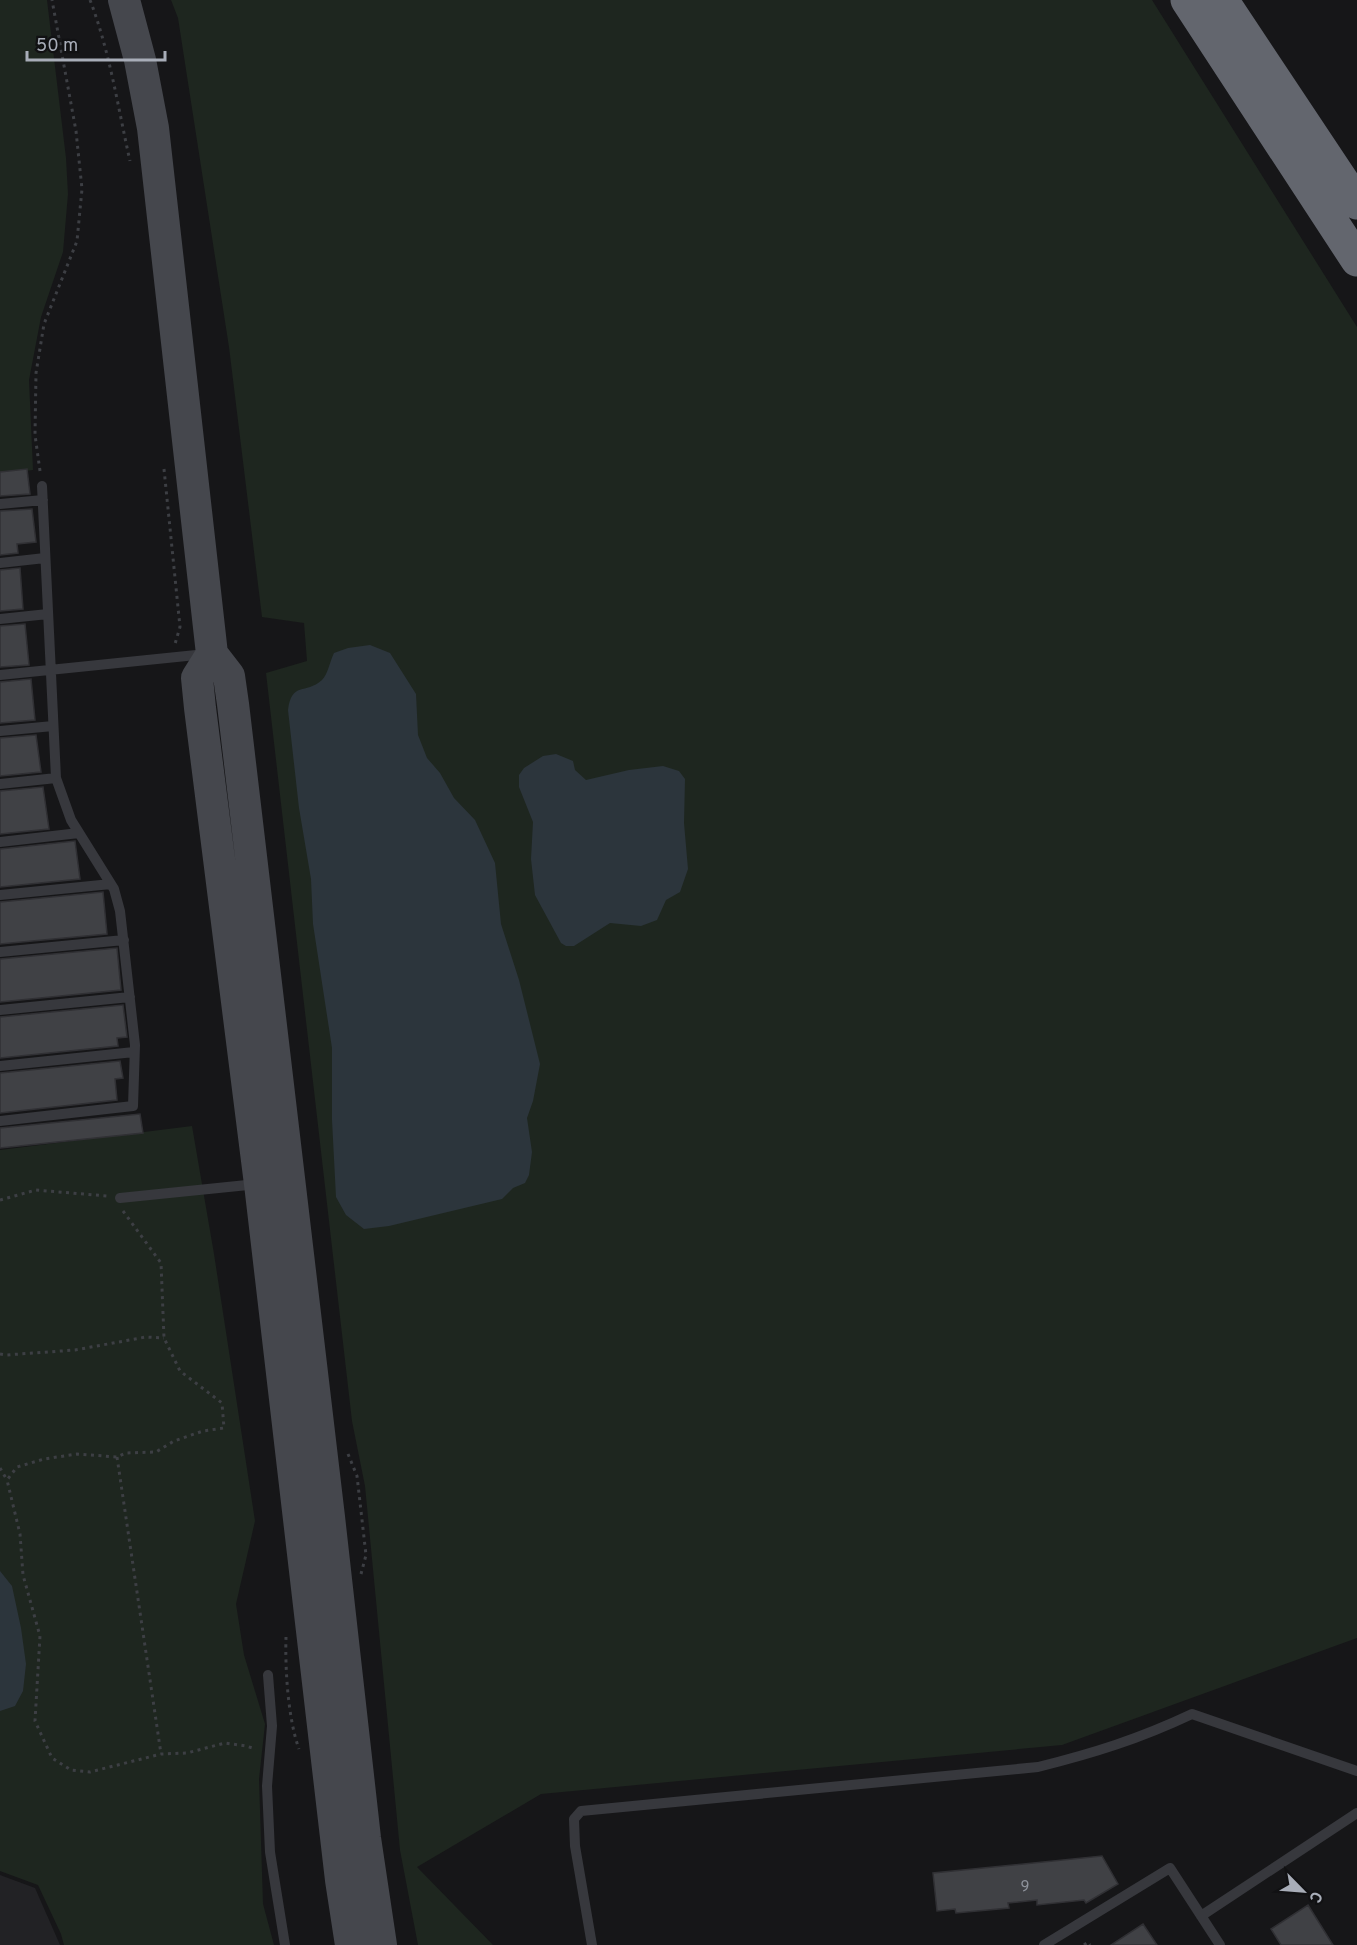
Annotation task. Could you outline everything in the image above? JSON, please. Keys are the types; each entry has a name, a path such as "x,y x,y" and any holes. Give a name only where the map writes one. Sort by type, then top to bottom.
{"highway":[{"path":"1187,0 1357,260"},
{"path":"1222,0 1357,203"}],"street":[{"path":"124,0 140,60 153,128 212,654 229,676 232,695 330,1517 365,1838 381,1945"},
{"path":"212,654 197,678 260,1184 319,1699 351,1945"}],"lane":[{"path":"0,1121 133,1106 135,1045 120,911 114,889 71,820 56,778 42,486"},
{"path":"0,504 42,500"},
{"path":"0,563 45,558"},
{"path":"0,619 48,614"},
{"path":"0,675 212,654"},
{"path":"0,731 53,726"},
{"path":"0,784 56,778"},
{"path":"0,842 79,833"},
{"path":"0,895 111,884"},
{"path":"0,952 124,940"},
{"path":"0,1010 130,997"},
{"path":"0,1066 134,1052"},
{"path":"120,1198 260,1184"},
{"path":"268,1675 272,1726 267,1786 270,1852 285,1945"},
{"path":"592,1945 575,1846 574,1819 581,1811 1038,1767 1142,1737 1192,1714 1357,1771"},
{"path":"1201,1916 1357,1813"},
{"path":"1044,1945 1170,1868 1220,1945"}],"path":[{"path":"42,486 35,435 36,373 44,324 76,241 82,189 76,131 52,0"},
{"path":"0,1200 36,1190 120,1198 122,1209 128,1220 161,1263 164,1338 180,1371 222,1403 224,1428 203,1431 174,1441 156,1452 126,1453 117,1457 77,1454 44,1459 17,1467 7,1480"},
{"path":"0,1354 75,1350 130,1339 164,1338"},
{"path":"343,1444 357,1476 366,1556 361,1576"},
{"path":"117,1457 161,1754"},
{"path":"0,1468 7,1480 20,1534 23,1575 40,1636 35,1721 52,1758 71,1770 90,1773 161,1754 187,1753 225,1743 246,1746 269,1754"},
{"path":"1084,1945 1088,1942 1090,1945"}],"shaded area":[{"path":"0,0 47,0 66,158 68,194 63,252 41,317 29,380 33,470 0,474"},
{"path":"171,0 1152,0 1357,327 1357,1638 1062,1745 541,1794 417,1867 493,1945 418,1945 400,1850 365,1486 352,1421 266,673 307,661 304,623 262,617 229,347 178,18"},
{"path":"370,645 390,653 416,694 418,735 427,758 440,773 454,798 475,820 495,863 501,924 519,980 540,1064 533,1101 527,1118 532,1152 529,1175 525,1183 513,1188 502,1199 389,1226 364,1229 346,1215 336,1197 332,1120 332,1048 313,924 311,879 299,808 288,710 290,701 296,692 322,680 334,653 348,648"},
{"path":"556,754 573,761 575,770 586,780 629,770 663,766 679,771 685,779 684,823 688,869 680,892 666,900 657,920 641,926 610,923 574,946 561,943 535,895 531,859 533,822 519,787 519,775 524,768 543,756"},
{"path":"192,1126 255,1521 236,1604 244,1655 265,1724 259,1779 263,1904 274,1945 64,1945 38,1885 0,1871 0,1150"},
{"path":"0,1571 12,1586 26,1664 23,1691 15,1706 0,1711"},
{"path":"0,1875 35,1888 60,1945 0,1945"}],"building":[{"path":"27,469 30,494 0,496 0,472"},
{"path":"32,509 36,542 17,544 18,553 0,555 0,511"},
{"path":"20,568 23,609 0,611 0,570"},
{"path":"25,624 29,665 0,667 0,626"},
{"path":"31,679 35,720 0,723 0,682"},
{"path":"36,735 41,772 0,776 0,738"},
{"path":"43,787 49,829 0,834 0,791"},
{"path":"75,841 80,879 0,887 0,849"},
{"path":"103,892 107,934 0,944 0,902"},
{"path":"117,948 121,990 0,1002 0,959"},
{"path":"123,1005 127,1037 117,1038 118,1046 0,1058 0,1017"},
{"path":"120,1061 123,1078 115,1079 117,1100 0,1113 0,1073"},
{"path":"140,1114 143,1133 0,1148 0,1128"},
{"path":"1102,1856 1118,1884 1086,1903 1084,1900 1037,1905 1037,1900 1008,1903 1009,1908 956,1913 955,1909 937,1911 933,1873"},
{"path":"1308,1905 1333,1945 1281,1945 1271,1929"},
{"path":"1143,1924 1157,1945 1111,1945"}]}
